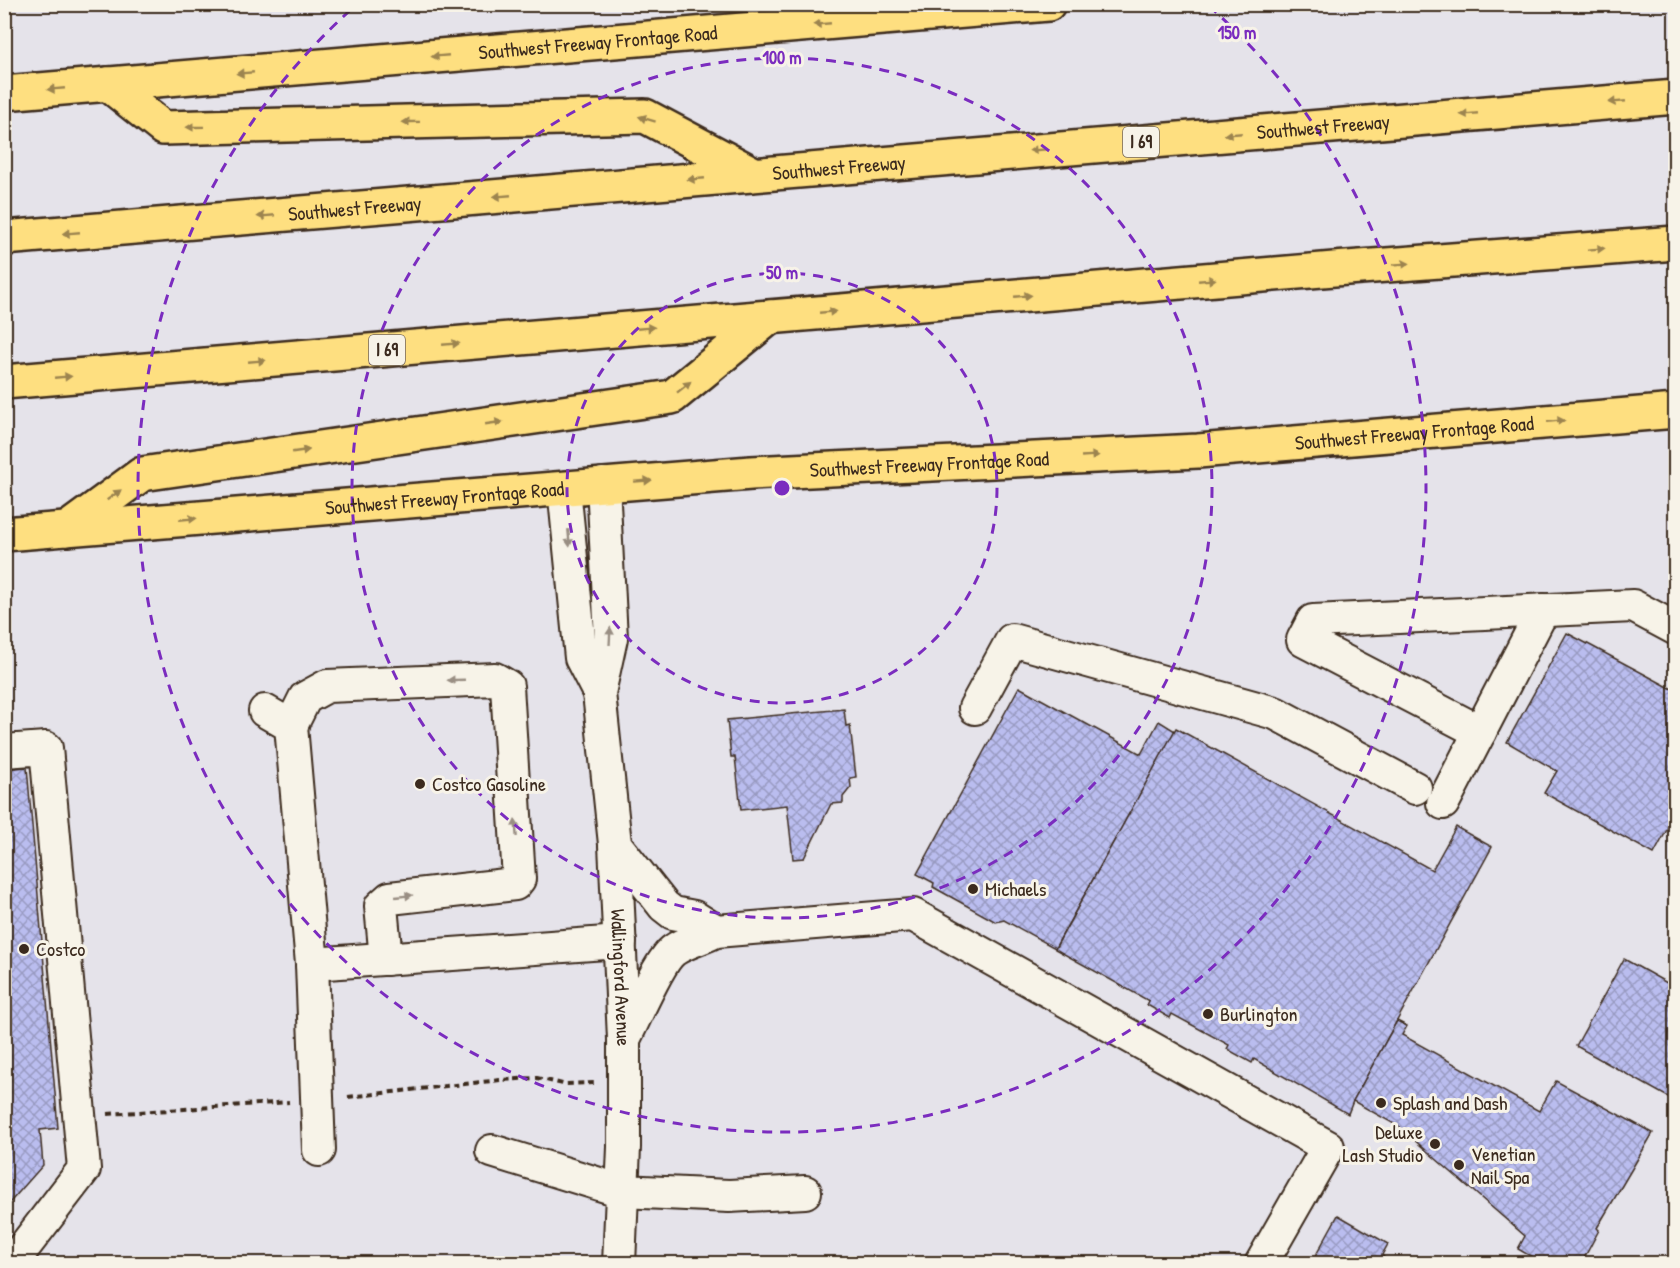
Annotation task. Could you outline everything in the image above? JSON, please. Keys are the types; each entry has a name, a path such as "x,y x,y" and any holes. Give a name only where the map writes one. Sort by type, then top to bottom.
{"main road":[{"name":"Southwest Freeway Frontage Road","path":"4,93 1030,5"},
{"path":"108,84 163,128 645,116 754,174"},
{"name":"Southwest Freeway","path":"4,238 1676,97"},
{"name":"I 69","path":"4,382 1676,243"},
{"path":"67,529 142,474 672,397 770,317"},
{"name":"Southwest Freeway Frontage Road","path":"4,534 752,473 1198,451 1676,411"}],"street":[{"name":"Wallingford Avenue","path":"603,484 611,638 599,693 615,844 624,1040 619,1263"},
{"name":"Wallingford Avenue","path":"564,488 581,658 599,693"},
{"path":"1480,732 1303,640 1312,621 1633,606 1676,629"},
{"path":"1443,803 1543,610"},
{"path":"975,708 1012,640 1275,713 1415,788"},
{"path":"319,1150 312,964 278,718 305,698 327,686 495,679 507,686 519,879 515,884 390,898 381,906 386,959"},
{"path":"4,751 46,748 84,1169 11,1263"},
{"path":"615,844 664,906 673,913 694,916 716,931"},
{"path":"624,1040 667,956 685,944 697,942 716,931 912,915 1328,1147 1262,1263"},
{"path":"312,964 620,942"},
{"path":"492,1151 622,1191 729,1196 804,1192"}],"path":[{"path":"79,1116 317,1100 500,1080 537,1078 563,1084 624,1082"}],"building":[{"path":"1567,633 1676,691 1676,813 1654,854 1544,793 1557,771 1507,742"},
{"path":"1019,687 1141,754 1159,721 1175,731 1055,948 1004,920 996,922 933,887 934,883 917,874"},
{"path":"844,709 846,726 850,725 856,777 850,778 851,787 843,797 843,803 831,804 804,858 793,859 787,805 741,810 735,757 731,757 727,720"},
{"path":"1176,728 1432,870 1456,827 1492,847 1348,1114 1254,1059 1252,1063 1227,1049 1229,1045 1172,1014 1170,1018 1147,1005 1149,1001 1055,949"},
{"name":"Costco","path":"27,767 58,1128 40,1130 43,1165 4,1209 4,769"},
{"path":"1624,959 1676,988 1676,1083 1668,1097 1576,1046"},
{"path":"1397,1021 1407,1026 1402,1035 1539,1111 1556,1081 1653,1133 1597,1228 1599,1230 1581,1264 1544,1264 1518,1249 1525,1236 1398,1126 1353,1101"},
{"path":"1338,1215 1388,1244 1382,1255 1390,1264 1311,1264"}],"place":[{"name":"Costco Gasoline","path":"420,784"},
{"name":"Michaels","path":"973,889"},
{"name":"Costco","path":"24,949"},
{"name":"Burlington","path":"1208,1014"},
{"name":"Splash and Dash","path":"1381,1103"},
{"name":"Deluxe Lash Studio","path":"1435,1144"},
{"name":"Venetian Nail Spa","path":"1459,1165"}]}
